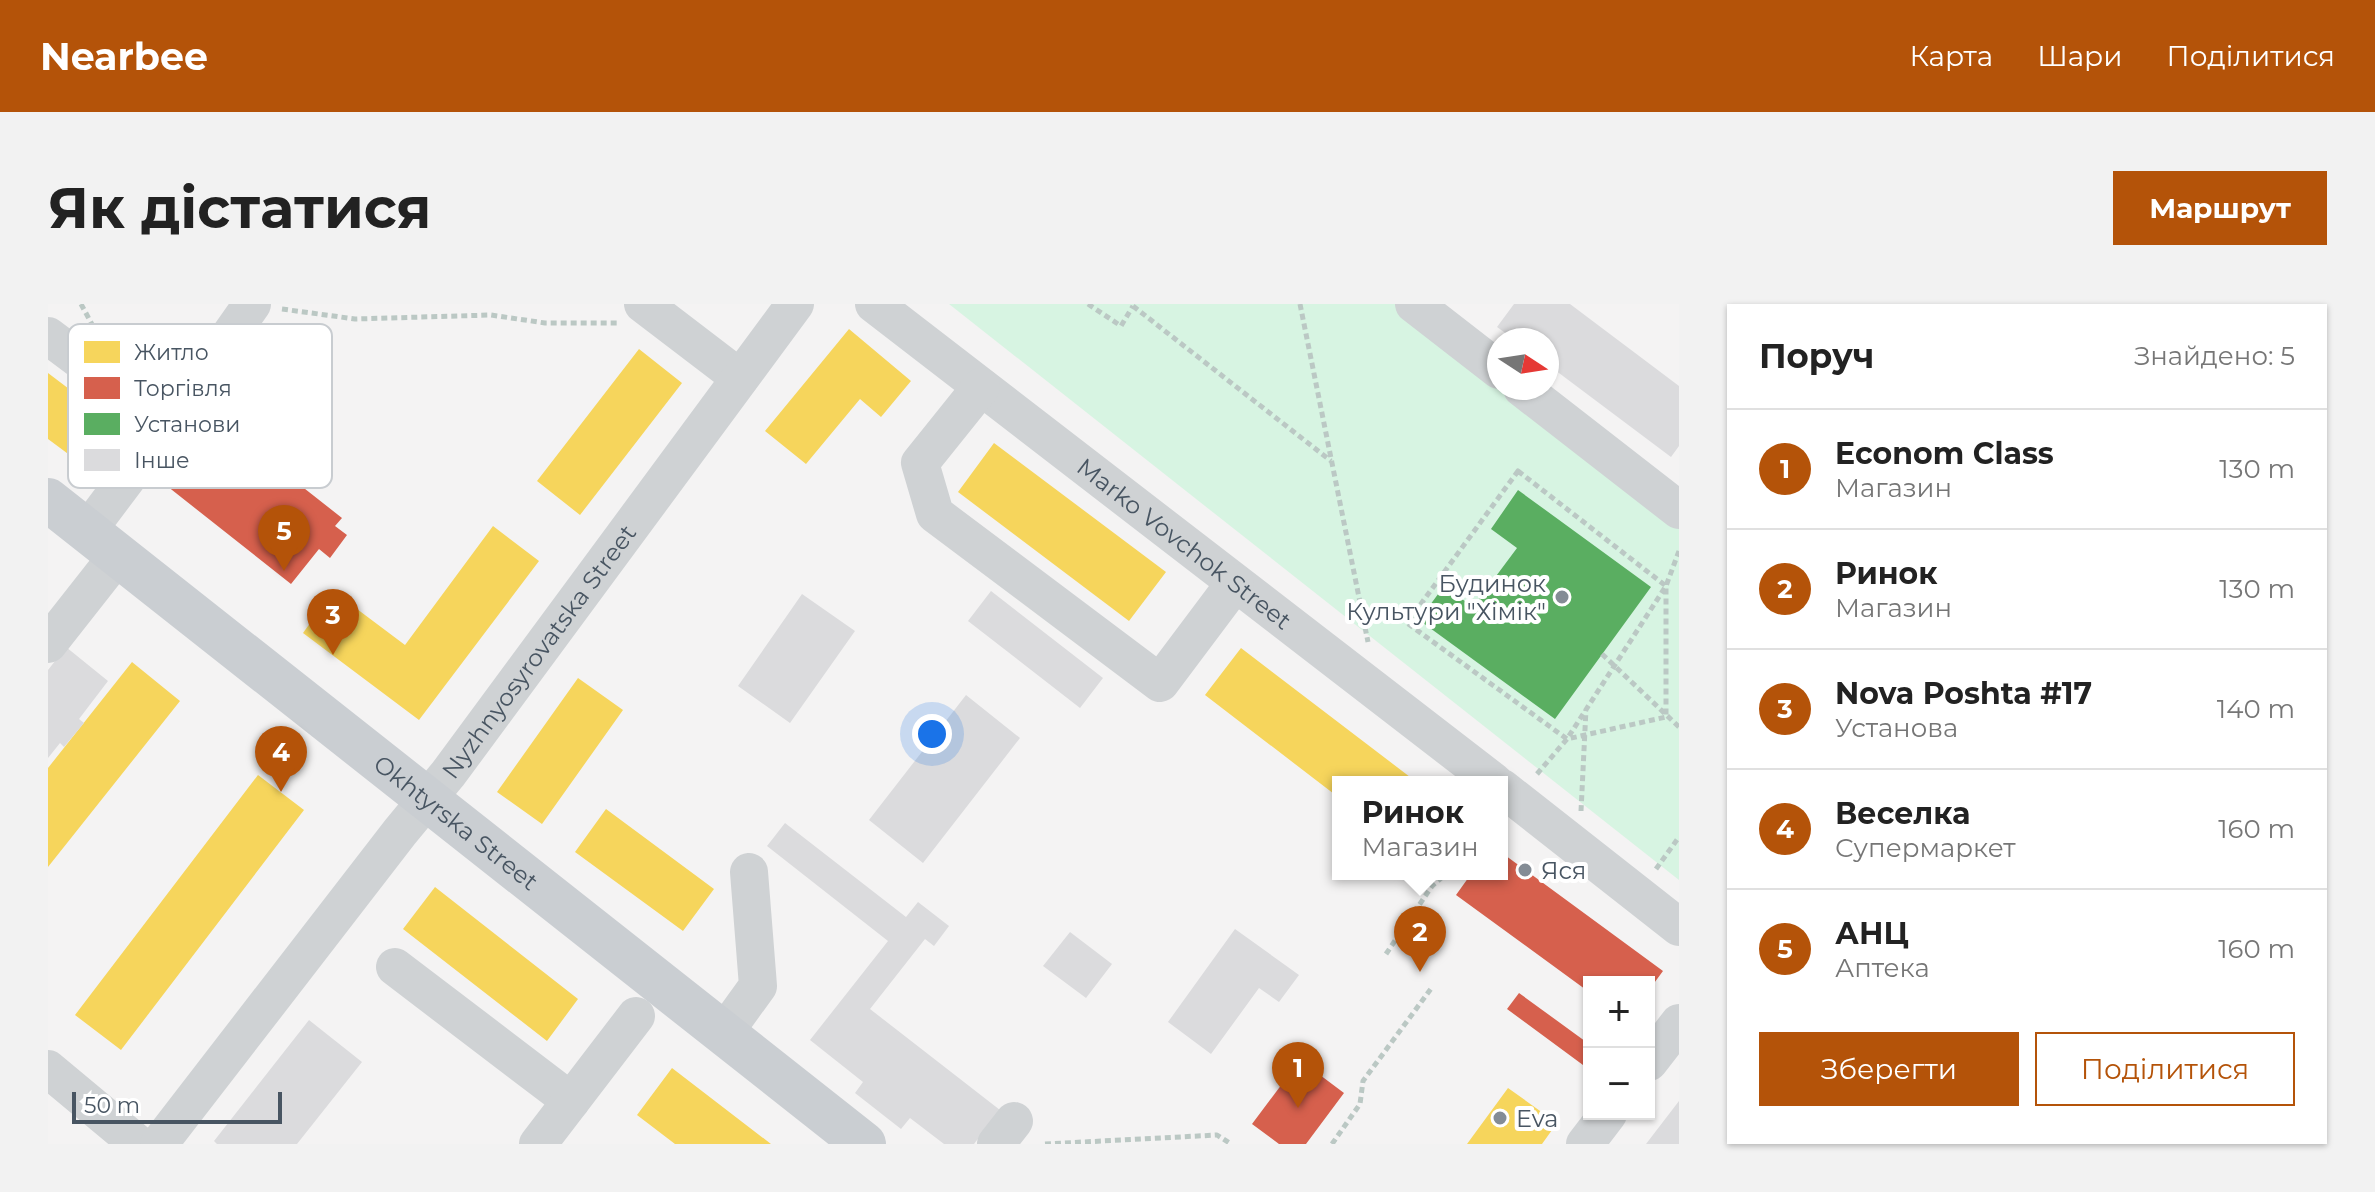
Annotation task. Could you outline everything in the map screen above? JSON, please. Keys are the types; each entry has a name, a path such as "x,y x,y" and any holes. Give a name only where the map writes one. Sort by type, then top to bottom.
{"main road":[{"name":"Okhtyrska Street","path":"48,500 864,1144"}],"street":[{"path":"238,324 252,304"},
{"name":"Nyzhnyosyrovatska Street","path":"159,1144 428,799 795,304"},
{"name":"Marko Vovchok Street","path":"874,304 1487,776"},
{"path":"1414,304 1487,361"},
{"path":"655,313 740,378"},
{"path":"48,336 68,351"},
{"path":"981,387 920,463 935,514 1160,683 1235,583"},
{"path":"1537,400 1679,510"},
{"path":"48,644 133,488"},
{"name":"Marko Vovchok Street","path":"1508,792 1679,927"},
{"path":"724,1033 758,986 749,872"},
{"path":"395,967 571,1101"},
{"path":"548,1141 571,1101 636,1016"},
{"path":"1655,1054 1679,1023"},
{"path":"48,1069 138,1144"},
{"path":"1585,1144 1603,1120"}],"path":[{"path":"252,304 355,319 491,315 545,323 655,313"},
{"path":"1088,304 1121,326 1133,305 1331,461"},
{"path":"1300,304 1368,642"},
{"path":"1666,586 1518,471 1407,623 1567,739 1666,717"},
{"path":"1508,788 1567,739 1666,586 1679,551"},
{"path":"1666,586 1666,717"},
{"path":"1602,654 1679,727"},
{"path":"1581,811 1586,708"},
{"path":"1655,870 1679,837"},
{"path":"1386,954 1439,880"},
{"path":"1332,1144 1360,1104 1363,1081 1433,986"},
{"path":"1045,1144 1217,1135 1231,1144"}],"green space":[{"path":"949,304 1395,304 1487,377 1487,400 1517,400 1679,528 1679,880"}],"building: Житло":[{"path":"849,329 911,381 881,417 860,399 806,464 765,431"},
{"path":"639,349 682,383 580,515 537,481"},
{"path":"48,373 68,388 68,454 48,439"},
{"path":"994,443 1166,572 1129,621 958,492"},
{"path":"493,526 539,561 419,720 303,633 333,591 405,645"},
{"path":"1241,648 1409,776 1332,776 1332,792 1205,695"},
{"path":"132,662 180,701 48,867 48,768"},
{"path":"578,678 623,710 542,824 497,792"},
{"path":"258,775 304,810 121,1050 75,1015"},
{"path":"606,809 714,889 683,931 575,852"},
{"path":"435,887 578,999 547,1041 403,929"},
{"path":"672,1068 771,1144 675,1144 637,1115"},
{"path":"1508,1088 1557,1123 1542,1144 1467,1144"}],"building: Торгівля":[{"path":"170,488 304,488 342,518 335,526 347,535 330,558 319,549 291,584"},
{"path":"1508,857 1663,971 1655,982 1655,976 1583,976 1583,988 1456,895 1467,880 1508,880"},
{"path":"1519,993 1583,1040 1583,1065 1507,1009"},
{"path":"1300,1060 1344,1093 1306,1144 1279,1144 1252,1124"}],"building: Установи":[{"name":"Будинок Культури \"Хімік\"","path":"1518,490 1651,587 1555,719 1419,620 1444,586 1473,607 1517,548 1491,529"}],"building: Інше":[{"path":"1514,304 1570,304 1679,386 1679,446 1671,457 1559,373 1559,328 1497,327"},
{"path":"991,591 1103,678 1080,708 968,621"},
{"path":"802,594 855,631 790,723 738,686"},
{"path":"66,647 108,681 79,719 84,723 64,747 60,743 48,758 48,670"},
{"path":"966,695 1020,738 923,863 869,820"},
{"path":"785,823 906,917 918,902 949,926 934,946 925,939 870,1009 1000,1110 974,1144 944,1144 910,1118 901,1129 855,1093 863,1082 810,1040 888,941 767,846"},
{"path":"1235,929 1299,975 1279,1002 1259,988 1211,1054 1168,1022"},
{"path":"1070,932 1112,964 1086,998 1043,966"},
{"path":"309,1020 362,1062 297,1144 217,1144 214,1141"},
{"path":"1679,1101 1679,1144 1646,1144"}],"place":[{"name":"АНЦ","path":"284,571"},
{"name":"Будинок Культури \"Хімік\"","path":"1562,597"},
{"name":"Nova Poshta #17","path":"333,655"},
{"name":"Веселка","path":"281,792"},
{"name":"Яся","path":"1525,870"},
{"name":"Ринок","path":"1420,972"},
{"name":"Econom Class","path":"1298,1108"},
{"name":"Eva","path":"1500,1118"}]}
